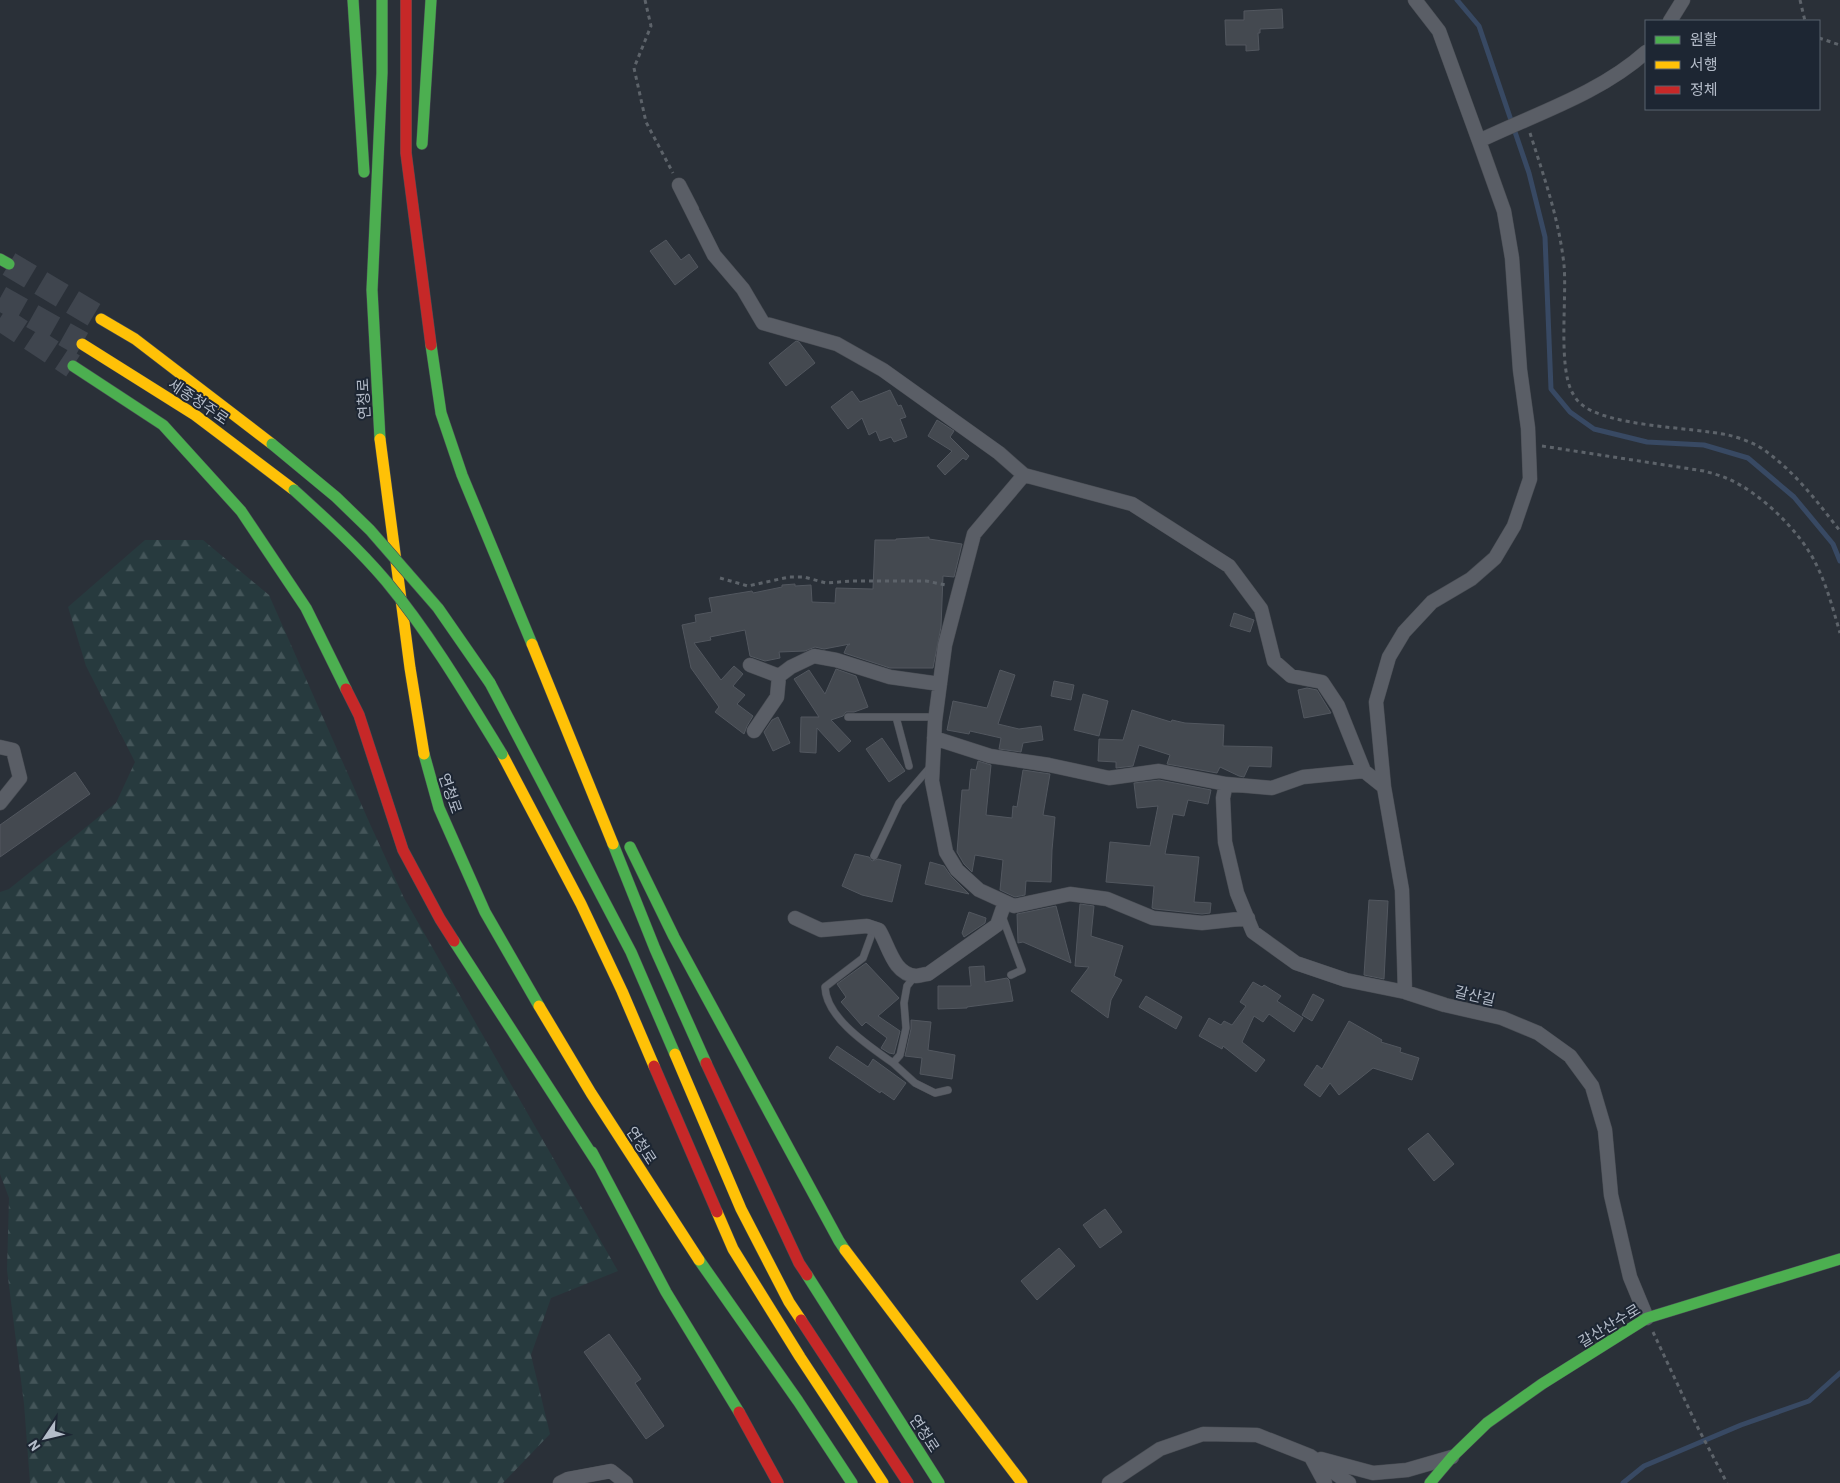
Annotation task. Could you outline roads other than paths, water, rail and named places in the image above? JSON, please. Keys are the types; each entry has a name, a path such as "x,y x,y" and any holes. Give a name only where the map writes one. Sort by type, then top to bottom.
{"main road":[{"path":"353,0 372,290"},
{"name":"연청로","path":"382,0 382,73 372,290 380,444 414,696 425,763 439,808 485,912 591,1093 688,1246 798,1401 852,1483"},
{"name":"연청로","path":"406,0 406,153 441,413 462,475 655,950 737,1132 799,1263 940,1483"},
{"path":"422,158 431,0"},
{"path":"420,266 422,188"},
{"name":"세종청주로","path":"101,318 135,339 272,444 336,496 370,530 438,608 490,684 631,952 741,1209 789,1302 908,1483"},
{"name":"세종청주로","path":"82,344 195,414 294,490 348,540 397,594 438,651 502,754 581,904 622,991 733,1249 800,1357 883,1483"},
{"path":"73,366 163,425 241,511 306,608 359,715 403,850 440,919 600,1167"},
{"path":"538,659 612,811"},
{"path":"439,808 471,905 491,947"},
{"path":"626,838 679,945 839,1241 1025,1482"},
{"path":"551,1069 666,1292 728,1393 778,1483"},
{"name":"갈산산수로","path":"1430,1483 1452,1457 1487,1424 1542,1384 1647,1318 1840,1260"}],"street":[{"path":"1405,992 1402,890 1384,787 1376,702 1389,658 1404,632 1432,602 1471,579 1495,558 1514,526 1530,479 1512,258 1504,211 1483,139 1439,31 1415,0"},
{"path":"1483,139 1613,77 1645,53"},
{"path":"692,210 679,184 714,255 743,289 763,323 837,344 876,366 999,453 1024,475 1132,504 1229,566 1261,609 1274,661 1291,676 1322,682 1338,706 1364,771 1384,787"},
{"path":"1024,475 974,534 946,645 936,717 932,781 946,852 956,870 1003,908 1070,894 1107,899 1153,918 1202,923 1248,918"},
{"path":"754,731 777,697 779,676 791,667 814,656 836,660 890,677 940,684"},
{"path":"750,664 779,676"},
{"path":"934,738 990,756 1050,765 1109,778 1159,771 1226,784 1272,788 1303,777 1364,771"},
{"path":"0,747 13,750 20,778 0,803"},
{"name":"갈산길","path":"1226,784 1223,798 1225,842 1237,893 1253,932 1296,963 1346,980 1405,992 1502,1018 1538,1033 1570,1056 1592,1086 1595,1095 1605,1130 1611,1195 1630,1277 1647,1318"},
{"path":"795,918 821,930 867,926 879,930 893,961 902,970 916,976 928,974 997,925 1003,908"},
{"path":"1109,1483 1160,1449 1203,1434 1257,1435 1310,1456 1373,1473 1408,1470 1452,1457"},
{"path":"1310,1456 1325,1483"},
{"path":"1310,1456 1349,1483"},
{"path":"560,1483 568,1479 611,1471 626,1483"}],"lane":[{"path":"848,717 936,717"},
{"path":"896,718 908,766"},
{"path":"874,856 899,803 933,764"},
{"path":"1003,908 1022,970 1011,975"},
{"path":"874,928 863,958 825,987 825,997 833,1011 846,1026 915,1083 936,1093 948,1090"},
{"path":"893,1063 900,1055 906,1028 904,1003 907,986 916,976"}],"waterway":[{"path":"1457,0 1479,26 1529,173 1545,237 1551,389 1570,412 1594,429 1647,442 1704,445 1748,458 1794,497 1833,544 1840,561"},
{"path":"1623,1483 1644,1466 1741,1425 1809,1401 1840,1373"}],"tunnel":[{"path":"9,264 101,319"},
{"path":"0,298 82,344"},
{"path":"0,318 73,366"}]}
